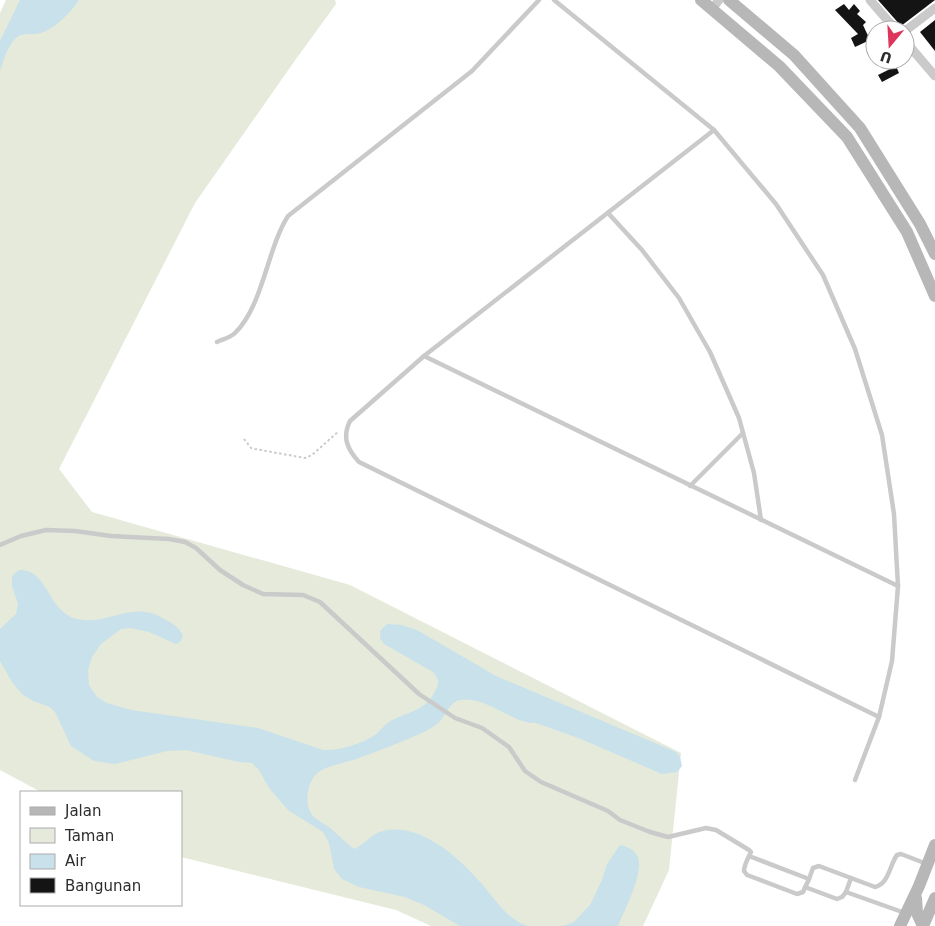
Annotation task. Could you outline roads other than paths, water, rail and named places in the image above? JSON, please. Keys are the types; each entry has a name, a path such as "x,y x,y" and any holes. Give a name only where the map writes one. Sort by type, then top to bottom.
{"main road":[{"path":"701,0 716,4 733,26 778,66 847,137 907,232 935,296"},
{"path":"729,0 794,55 860,128 920,224 935,254"},
{"path":"733,26 738,18 748,15"},
{"path":"900,926 918,890 935,845"},
{"path":"918,890 917,913 923,926"},
{"path":"923,926 935,898"}],"street":[{"path":"870,0 887,20"},
{"path":"915,23 935,8"},
{"path":"915,53 935,76"}],"lane":[{"path":"217,342 234,334 250,310 278,235 288,216 472,71 539,0"},
{"path":"554,0 714,130 776,204 823,274 855,348 882,435 894,514 898,586 892,661 879,717 855,780"},
{"path":"714,130 424,356 350,421 346,430 346,441 352,454 359,462 879,717"},
{"path":"608,213 642,250 679,298 710,352 739,418 754,473 761,520"},
{"path":"424,356 898,586"},
{"path":"690,486 743,433"},
{"path":"0,545 21,536 46,530 169,539 185,542 196,548 220,570 263,594 304,595 320,602 419,694 455,718 482,728 508,748 525,771 541,782 608,811 620,820 668,837 706,828 716,830 751,852 744,868 747,875 796,894 803,892 813,868 819,866 876,887 884,882 897,855 901,854 928,864"},
{"path":"749,856 809,879"},
{"path":"805,887 837,898 842,897 846,892 851,878"},
{"path":"846,892 907,913"}],"water":[{"path":"20,0 79,0 67,15 52,28 41,33 23,34 17,37 8,50 0,71 0,41"},
{"path":"19,570 29,571 36,576 59,608 67,615 77,619 100,619 132,612 143,612 154,614 171,623 183,635 180,642 176,644 149,632 130,628 121,629 101,644 92,657 88,670 89,685 97,697 107,703 131,710 258,728 323,750 350,746 375,735 396,718 420,708 430,700 437,687 438,680 433,672 384,644 380,638 380,631 387,624 402,625 417,630 496,676 676,752 680,757 682,766 677,772 662,774 581,739 536,723 518,719 489,705 470,700 460,700 450,707 440,721 424,732 373,753 320,771 309,786 307,799 310,811 313,816 352,847 355,849 375,834 383,831 411,832 424,837 461,862 507,913 527,926 460,926 424,905 405,897 359,887 342,879 334,869 329,843 323,832 288,810 269,788 259,770 252,763 239,762 186,750 167,751 115,764 94,761 71,746 55,712 50,707 33,701 22,694 12,682 0,661 0,629 16,614 18,604 12,586 12,576"},
{"path":"620,845 634,851 639,865 636,882 618,926 563,926 574,922 590,905 602,880 607,864"}]}
